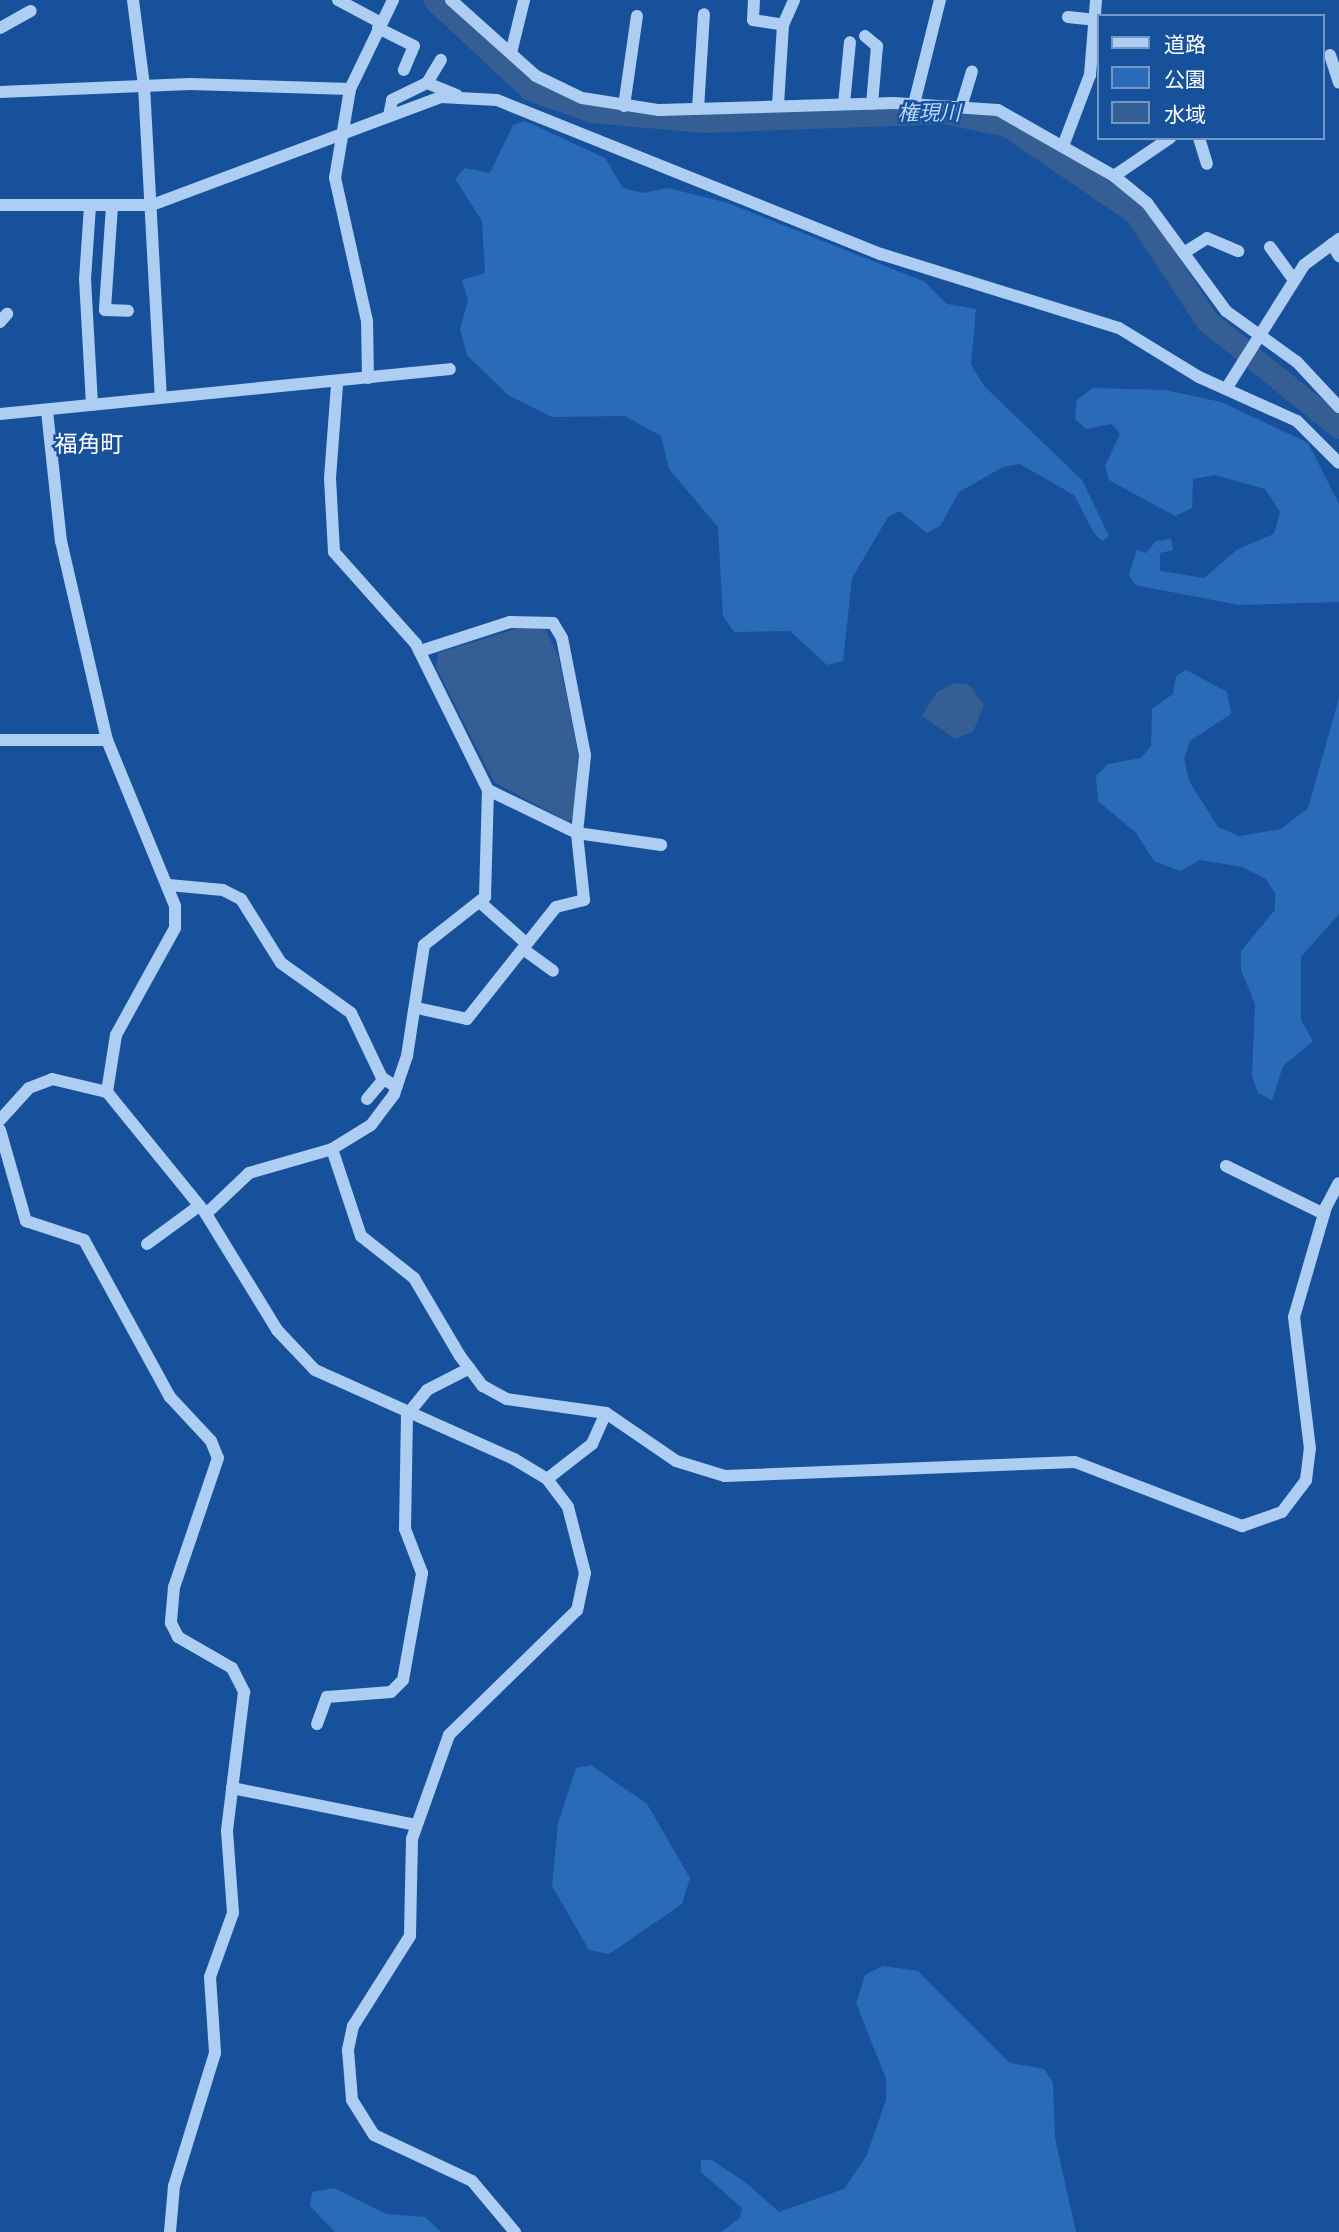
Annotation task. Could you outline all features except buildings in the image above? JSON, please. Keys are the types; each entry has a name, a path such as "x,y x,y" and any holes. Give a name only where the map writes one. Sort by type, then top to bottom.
{"street":[{"path":"133,0 144,86 160,397"},
{"path":"338,0 414,46 404,70"},
{"path":"368,378 367,321 335,198 350,89 393,0"},
{"path":"451,0 555,88 624,106 698,109 778,105 962,104 998,110 1114,176 1147,203 1226,311 1339,407"},
{"path":"512,52 524,0"},
{"path":"754,0 753,20 783,25"},
{"path":"778,105 783,25 794,0"},
{"path":"914,104 940,0"},
{"path":"1063,146 1090,75 1096,0"},
{"path":"0,28 31,11"},
{"path":"698,109 704,14"},
{"path":"624,106 637,16"},
{"path":"1068,17 1096,19"},
{"path":"865,36 877,46 872,104"},
{"path":"844,104 850,42"},
{"path":"1331,55 1339,83"},
{"path":"389,116 392,100 427,83 441,60"},
{"path":"962,104 972,71"},
{"path":"427,83 457,95 497,100 881,254 1080,312 1226,389 1297,421 1339,463"},
{"path":"0,92 144,86 350,89"},
{"path":"0,205 152,205 342,132 457,95"},
{"path":"1114,176 1167,140"},
{"path":"1200,140 1207,164"},
{"path":"90,206 85,279 92,405"},
{"path":"112,206 105,310 128,311"},
{"path":"1185,252 1207,238 1235,245"},
{"path":"1226,389 1294,280 1335,242 1339,256"},
{"path":"1270,247 1294,280"},
{"path":"0,414 160,397 337,384 450,369"},
{"path":"337,384 330,478 334,552 420,651 488,790 482,904 553,971"},
{"path":"47,411 61,541 107,740 169,885 175,928 116,1035 107,1092"},
{"path":"417,1008 467,1019 556,907 583,900 577,832 585,755 559,629 543,620 510,622 420,651"},
{"path":"0,740 107,740"},
{"path":"488,790 577,832 661,845"},
{"path":"169,885 223,890 241,899 281,963 351,1013 384,1080 397,1087"},
{"path":"147,1244 203,1210 249,1173 332,1149 371,1125 397,1087 417,1008 424,945 482,904"},
{"path":"0,1120 29,1088 52,1079 107,1092 203,1210 296,1353 334,1382 547,1479 568,1507 584,1573 577,1610 553,1640 463,1715 437,1758 415,1825 410,1936 353,2026 347,2071 352,2100 374,2135 472,2181 515,2232"},
{"path":"367,1099 384,1080"},
{"path":"0,1130 26,1221 84,1240 170,1397 211,1441 218,1458 174,1587 171,1623 178,1637 232,1668 244,1692 227,1831 233,1913 210,1977 215,2053 174,2186 170,2232"},
{"path":"332,1149 361,1236 414,1278 470,1368 506,1399 606,1413 676,1461 725,1476 1075,1462 1118,1474 1216,1521 1258,1524 1294,1501 1310,1465 1294,1317 1324,1214 1339,1183"},
{"path":"1226,1166 1324,1214"},
{"path":"317,1724 327,1697 391,1692 403,1679 422,1573 405,1529 407,1415 427,1391 470,1368"},
{"path":"547,1479 592,1444 606,1413"},
{"path":"232,1788 415,1825"}],"green space":[{"path":"525,121 605,158 623,188 643,193 668,188 728,203 925,282 947,304 976,309 971,365 985,387 1082,480 1109,536 1102,541 1094,533 1074,495 1020,464 1003,467 959,492 940,526 927,533 899,511 888,517 852,578 843,661 827,665 790,631 734,632 723,616 718,527 669,469 661,436 625,416 552,417 508,395 467,355 460,329 468,301 462,280 485,273 482,221 455,179 465,168 490,173 513,125"},
{"path":"1093,388 1165,390 1221,402 1308,443 1339,504 1339,602 1239,605 1135,585 1129,574 1137,550 1146,553 1156,541 1171,539 1173,550 1160,553 1160,571 1204,578 1238,549 1274,534 1280,512 1265,489 1215,475 1193,479 1192,508 1175,516 1109,480 1105,466 1120,434 1112,424 1086,429 1075,419 1077,400"},
{"path":"1186,670 1227,692 1231,714 1190,741 1184,758 1189,781 1218,827 1239,836 1281,829 1308,808 1339,698 1339,914 1301,957 1301,1020 1313,1041 1283,1066 1272,1100 1258,1093 1252,1076 1255,1004 1241,970 1241,951 1275,910 1275,893 1266,879 1242,867 1200,860 1180,871 1154,861 1136,833 1098,801 1096,776 1108,764 1141,758 1151,746 1152,709 1173,694 1176,676"},
{"path":"591,1765 647,1804 690,1878 682,1904 609,1954 589,1950 552,1886 558,1823 576,1768"},
{"path":"883,1966 918,1971 1010,2063 1044,2069 1053,2083 1055,2138 1076,2232 721,2232 740,2218 742,2208 701,2172 701,2160 712,2160 746,2183 779,2212 844,2189 866,2157 886,2100 886,2079 856,2003 865,1975"},
{"path":"334,2188 386,2214 425,2217 441,2232 335,2232 310,2206 312,2192"}],"water":[{"path":"516,629 545,629 559,658 578,754 573,819 567,821 494,782 436,667 438,653"},
{"path":"954,683 970,685 984,705 973,732 955,739 922,716 937,692"}],"waterway":[{"name":"権現川","path":"435,0 530,89 591,111 702,121 943,112 1007,125 1136,213 1207,321 1339,427"}],"district":[{"name":"福角町","path":"89,445"}]}
